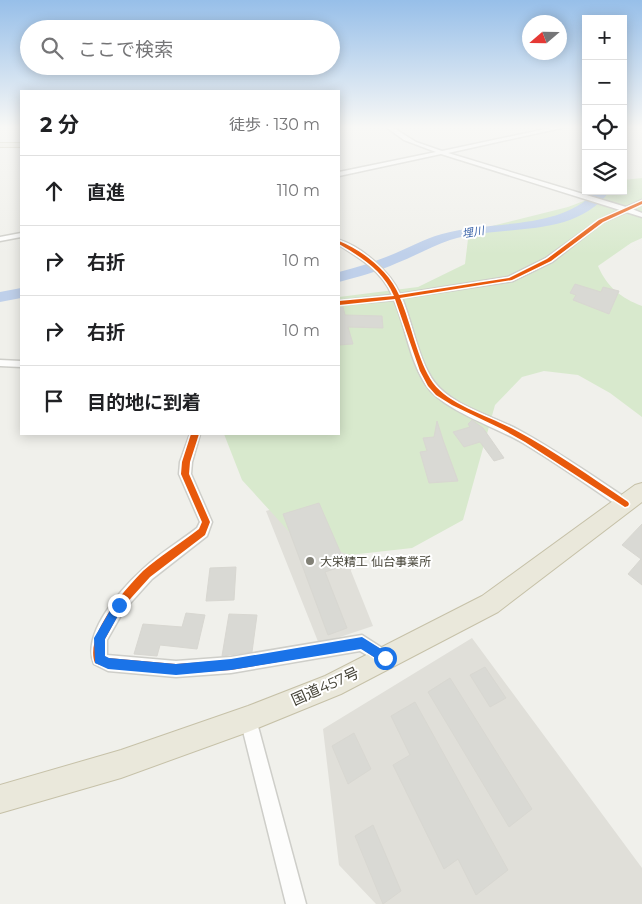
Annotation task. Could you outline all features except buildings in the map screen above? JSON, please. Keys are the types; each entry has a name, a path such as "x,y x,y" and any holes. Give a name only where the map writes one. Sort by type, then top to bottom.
{"highway":[{"name":"国道457号","path":"0,799 121,764 248,719 332,685 490,604 634,498"}],"street":[{"path":"340,174 363,169"},
{"path":"496,169 642,215"},
{"path":"340,303 396,297 510,279 548,260 622,208 642,202"},
{"path":"0,239 20,235"},
{"path":"340,243 359,254 387,278 427,378 438,392 568,465 634,498"},
{"path":"0,363 20,364"},
{"path":"195,435 186,462 185,474 206,522 202,532 147,574 119,605 100,638 99,659 108,664 176,669 231,664 362,643 385,658"},
{"path":"248,719 296,904"}],"shaded area":[{"path":"322,494 353,558 351,571 373,626 319,644 266,511"},
{"path":"472,638 642,868 642,904 376,904 339,865 323,729"}],"green space":[{"path":"642,178 642,238 631,243 598,266 610,286 621,295 642,306 642,417 610,393 578,375 544,371 522,377 495,405 463,520 412,548 350,555 293,536 242,480 224,435 340,435 340,297 418,287 465,264 468,239 492,226 568,207 600,195 627,195 627,180"}],"waterway":[{"name":"埋川","path":"340,277 390,261 446,237 531,225 573,215 590,205 600,195"},
{"name":"埋川","path":"0,297 20,293"}],"cycle path":[{"path":"340,303 396,297 510,279 549,260 601,221 642,202"},
{"path":"340,243 371,263 387,278 401,305 423,371 430,384 438,393 455,404 527,440 625,504"},
{"path":"195,435 186,462 185,474 206,522 202,532 147,574 119,605 100,638 99,659 108,663 176,669 231,665 362,643 385,658"}],"place":[{"name":"大栄精工 仙台事業所","path":"310,561"}],"route":[{"path":"119,605 100,638 99,659 108,664 176,669 231,664 362,643 385,658"}]}
